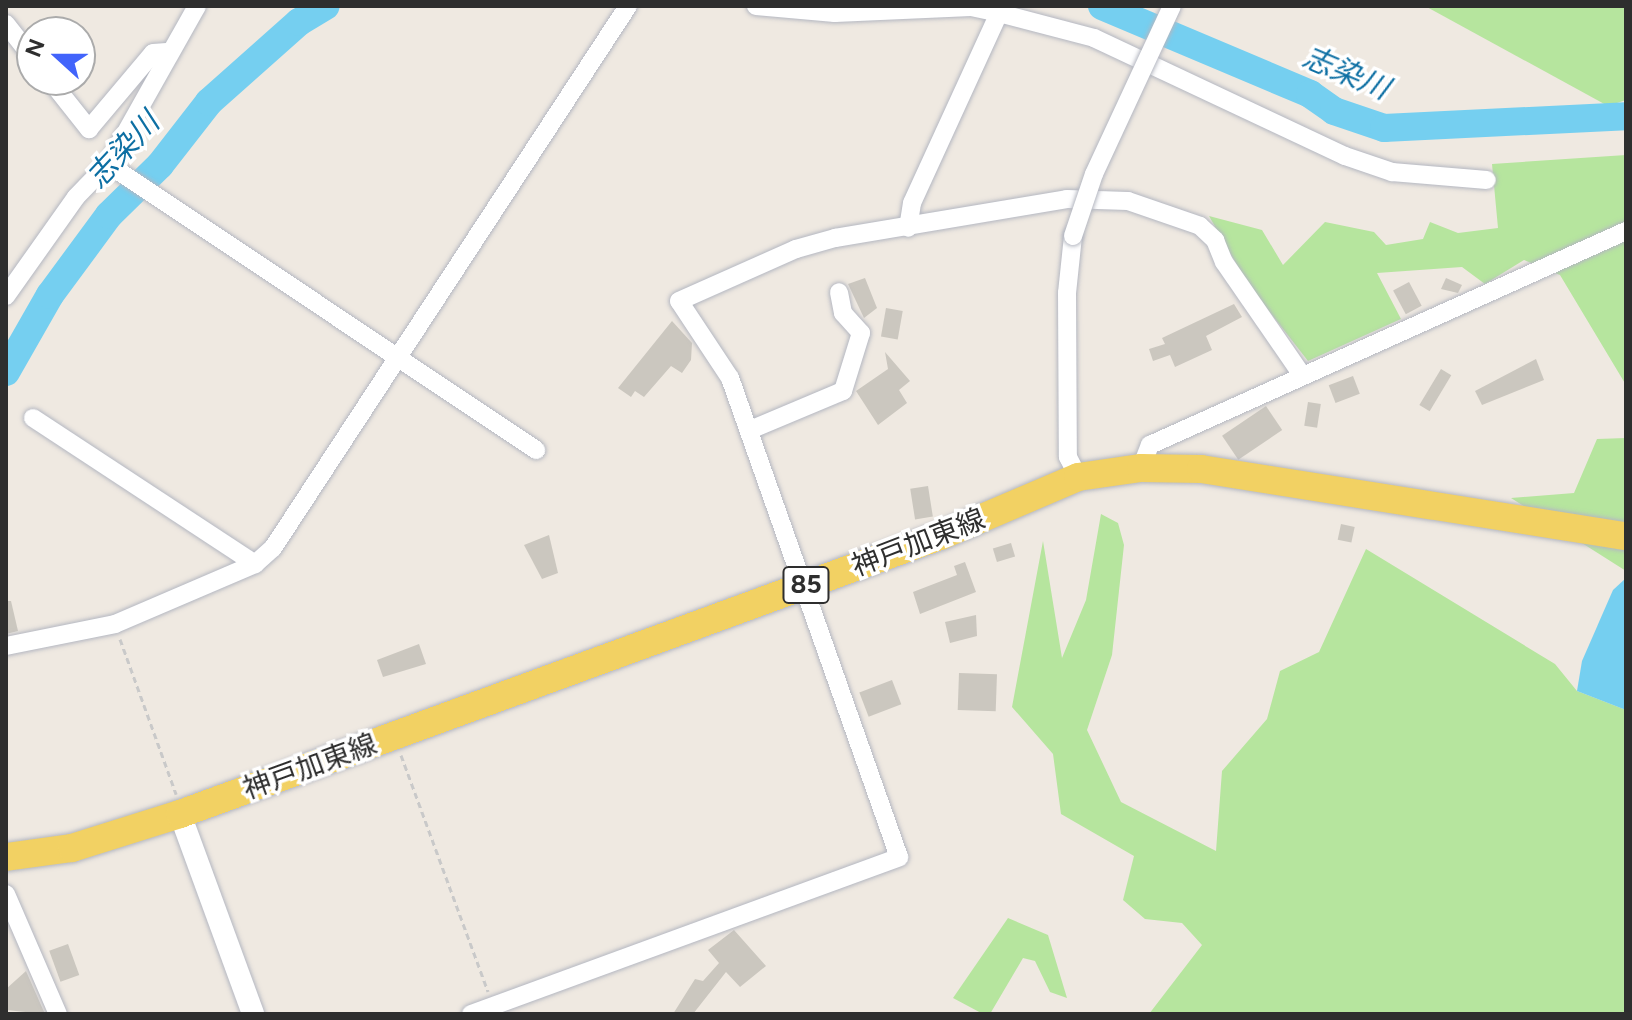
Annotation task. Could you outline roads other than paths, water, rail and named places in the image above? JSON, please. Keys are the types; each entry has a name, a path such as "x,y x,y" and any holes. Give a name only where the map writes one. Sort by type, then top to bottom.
{"main road":[{"name":"神戸加東線","path":"6,857 72,848 180,814 803,586 1078,477 1141,468 1201,469 1626,536"}],"street":[{"path":"6,296 76,197 108,164 167,52 197,6"},
{"path":"6,646 115,624 255,564 290,526 628,6"},
{"path":"756,6 835,13 971,7 999,13 1094,38 1345,156 1392,172 1487,180"},
{"path":"1078,477 1068,457 1067,293 1073,236 1094,174 1172,6"},
{"path":"908,228 912,203 999,13"},
{"path":"63,96 89,129 153,53 167,52"},
{"path":"108,164 175,213 536,450"},
{"path":"471,1014 492,1003 899,857 750,430 720,359 679,301 796,249 1067,199 1128,201 1200,226 1215,240 1224,262 1302,375"},
{"path":"1141,468 1150,445 1626,231"},
{"path":"750,430 843,391 861,333 843,313 839,292"},
{"path":"33,418 255,564"},
{"path":"180,814 253,1014"},
{"path":"6,894 58,1014"}],"water":[{"path":"1626,578 1626,710 1577,691 1582,661 1613,590"}],"waterway":[{"name":"志染川","path":"6,372 50,295 109,215 160,165 209,102 299,22 326,6"},
{"name":"志染川","path":"1102,6 1310,94 1334,111 1384,128 1626,116"}]}
